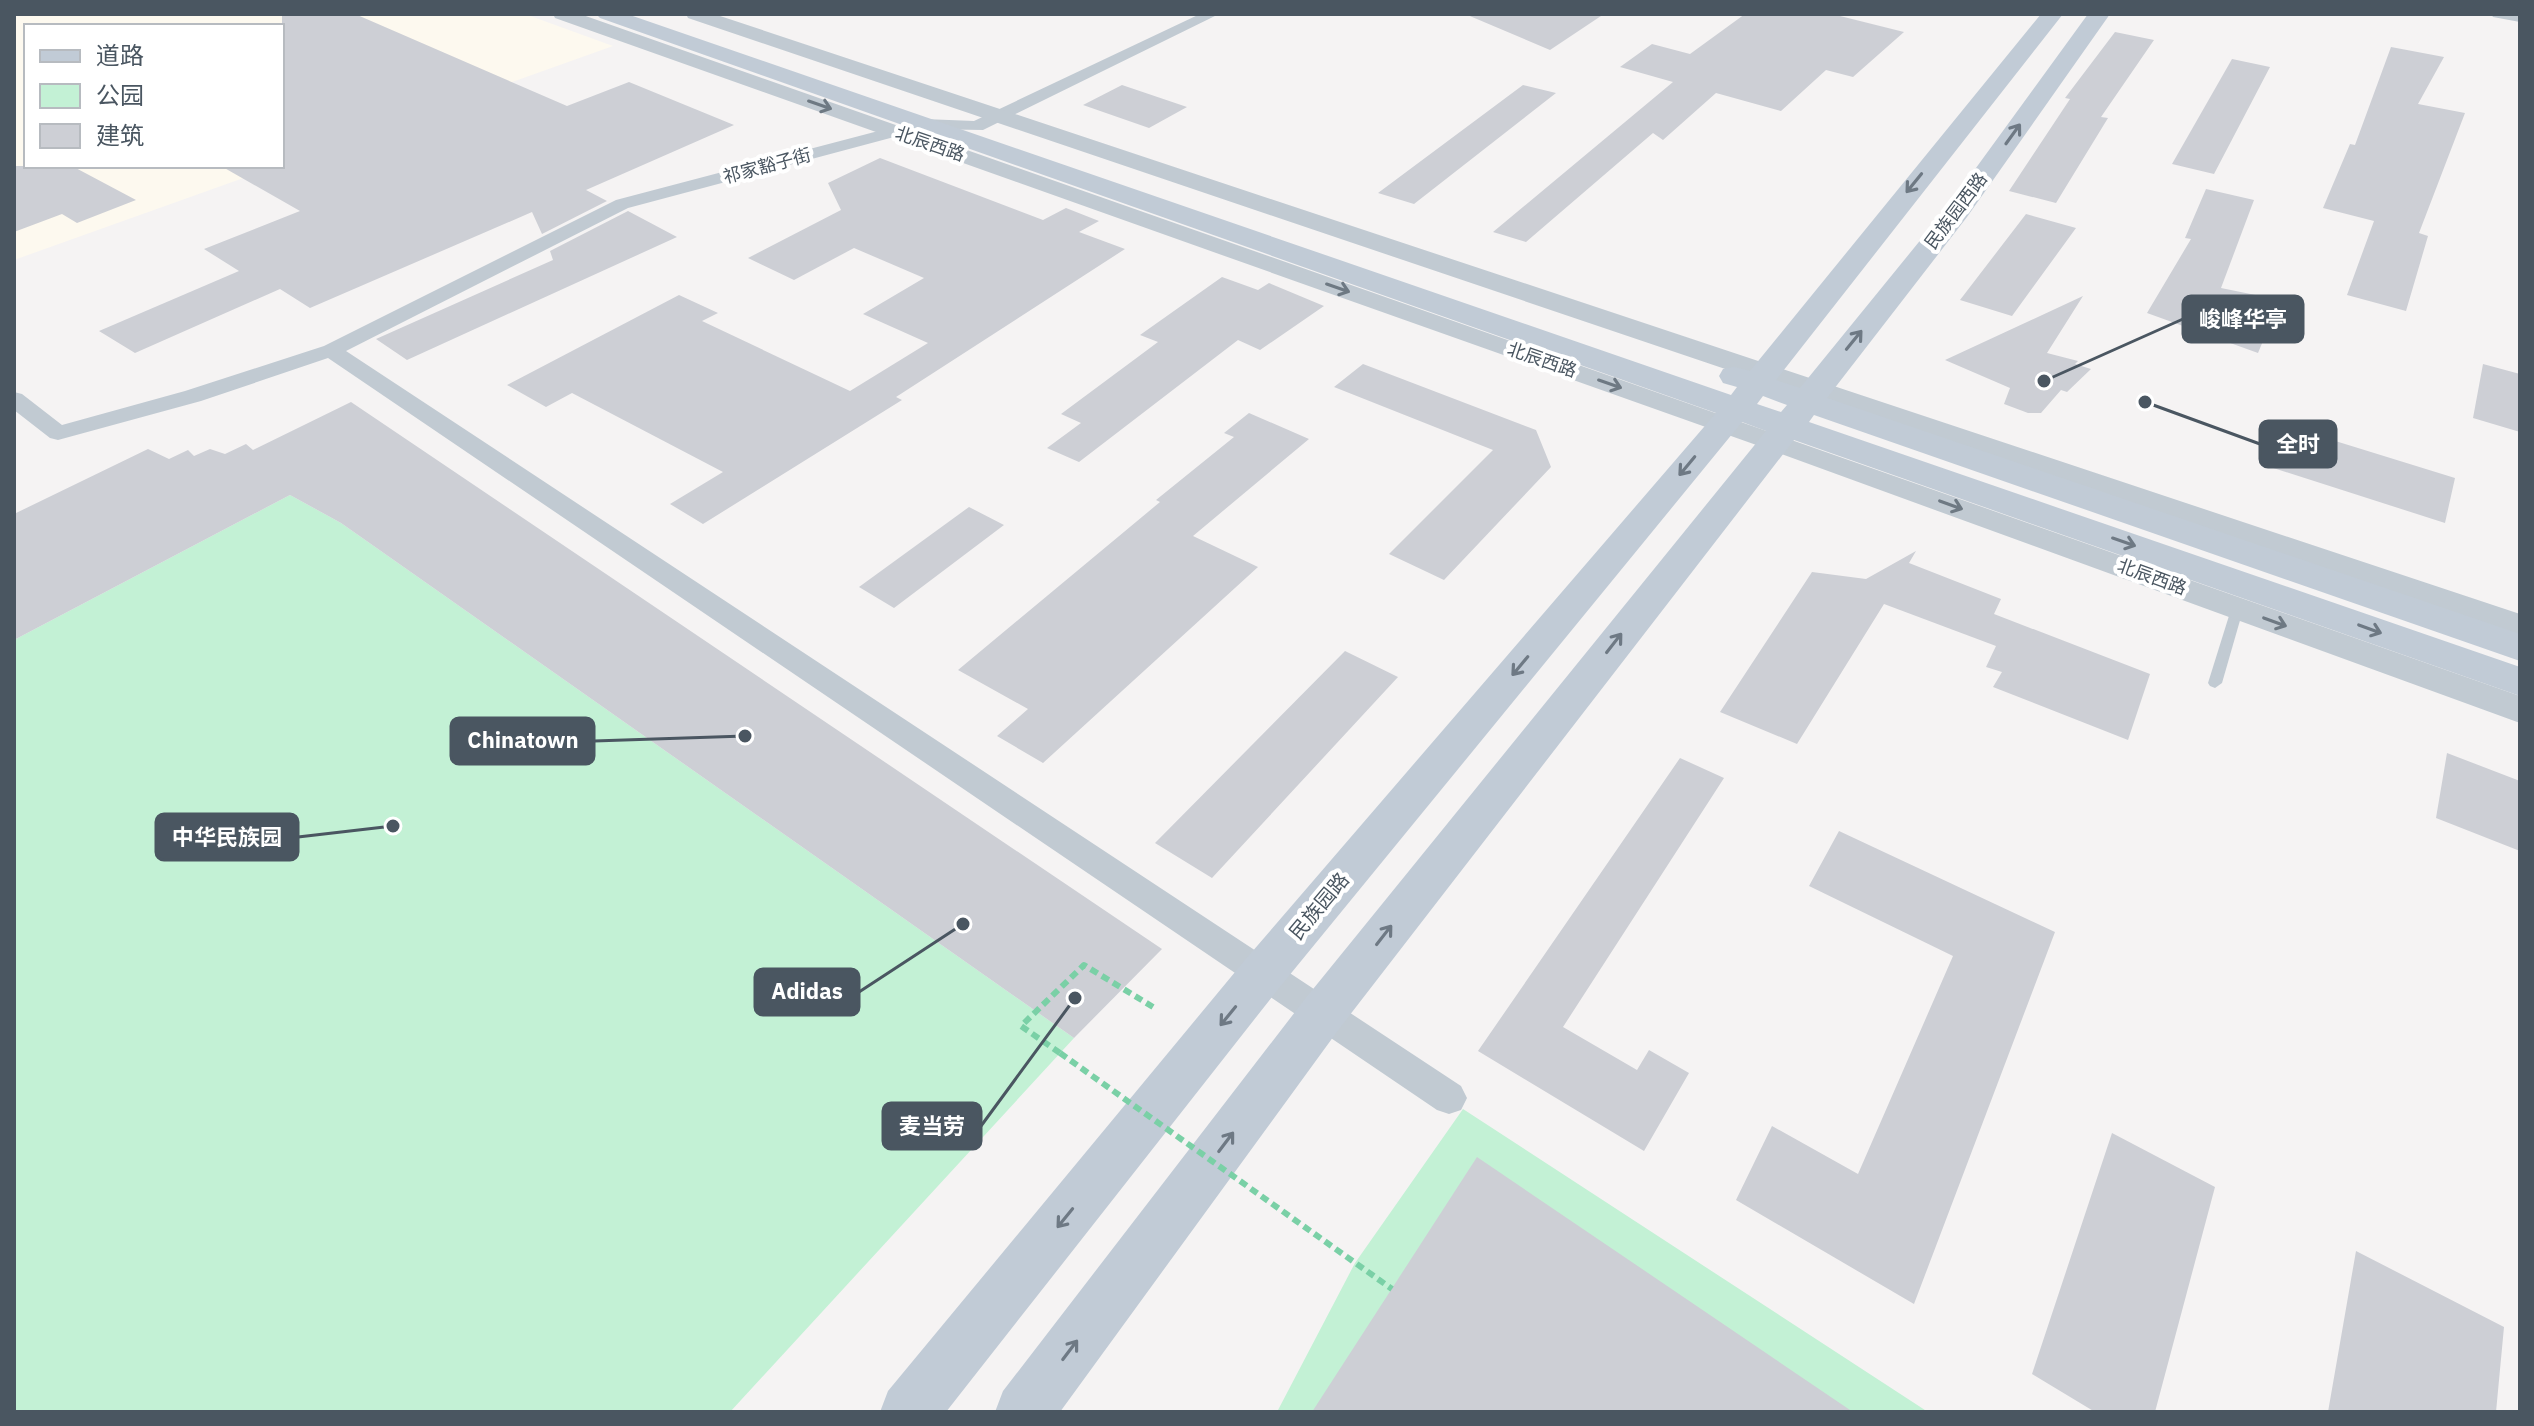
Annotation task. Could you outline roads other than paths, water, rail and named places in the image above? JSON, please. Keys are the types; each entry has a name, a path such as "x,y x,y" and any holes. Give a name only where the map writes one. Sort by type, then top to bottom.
{"main road":[{"name":"北辰西路","path":"607,14 924,124 1795,414 2318,579 2520,648"},
{"name":"北辰西路","path":"648,14 986,121 1746,397"},
{"path":"1746,397 2052,14"},
{"name":"民族园西路","path":"1795,414 1958,211 2099,14"},
{"name":"民族园路","path":"909,1412 1262,974 1746,397"},
{"name":"北辰西路","path":"1795,414 2241,596 2520,682"},
{"path":"1024,1412 1322,1014 1795,414"},
{"path":"2208,522 2318,579"}],"street":[{"name":"北辰西路","path":"562,14 895,132 1795,414 2208,522 2520,626"},
{"name":"北辰西路","path":"695,14 986,121"},
{"name":"祁家豁子街","path":"14,399 58,433 193,396 331,350 622,204 924,124 986,121 1212,14"},
{"path":"2498,14 2520,18"},
{"path":"331,350 1449,1098"},
{"name":"北辰西路","path":"2241,596 2520,710"}],"lane":[{"path":"2215,683 2241,596"}],"place":[{"name":"峻峰华亭","path":"2044,381"},
{"name":"全时","path":"2145,402"},
{"name":"Chinatown","path":"745,736"},
{"name":"中华民族园","path":"393,826"},
{"name":"Adidas","path":"963,924"},
{"name":"麦当劳","path":"1075,998"}]}
